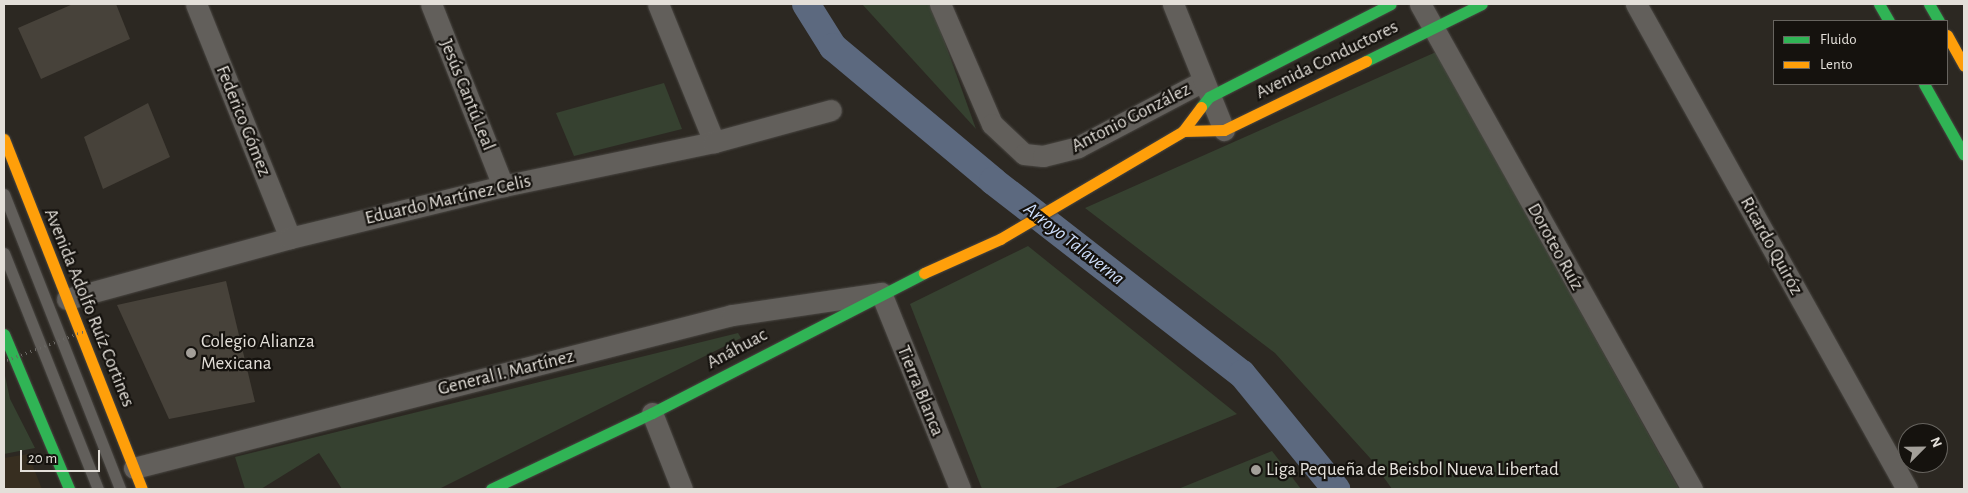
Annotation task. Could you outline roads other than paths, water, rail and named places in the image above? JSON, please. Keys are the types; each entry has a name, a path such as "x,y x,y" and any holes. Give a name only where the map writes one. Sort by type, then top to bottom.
{"street":[{"name":"Federico Gómez","path":"196,4 290,238"},
{"name":"Jesús Cantú Leal","path":"431,4 503,186"},
{"path":"658,4 714,142"},
{"name":"Antonio González","path":"940,4 992,124 1024,154 1043,156 1078,146 1206,89"},
{"path":"1173,4 1224,130"},
{"name":"Avenida Conductores","path":"1183,131 1206,89 1391,4"},
{"name":"Doroteo Ruíz","path":"1420,4 1431,29 1692,489"},
{"name":"Avenida Conductores","path":"1000,240 1183,131 1224,130 1482,4"},
{"name":"Ricardo Quiróz","path":"1636,4 1907,489"},
{"path":"1879,4 1888,20"},
{"path":"1929,4 1938,20"},
{"path":"1948,37 1964,66"},
{"path":"1925,85 1964,155"},
{"name":"Eduardo Martínez Celis","path":"67,299 290,238 503,186 714,142 831,110"},
{"name":"Avenida Adolfo Ruíz Cortines","path":"4,139 142,489"},
{"name":"Anáhuac","path":"491,489 652,413 881,293 1000,240"},
{"name":"General I. Martínez","path":"134,468 732,315 881,293"},
{"name":"Tierra Blanca","path":"881,293 960,489"},
{"path":"4,334 68,489"},
{"path":"652,413 682,489"}],"lane":[{"path":"4,194 120,489"},
{"path":"4,254 98,489"}],"waterway":[{"name":"Arroyo Talaverna","path":"806,4 833,47 993,181 1242,374 1336,489"}],"place":[{"name":"Colegio Alianza Mexicana","path":"191,353"},
{"name":"Liga Pequeña de Beisbol Nueva Libertad","path":"1256,470"}]}
